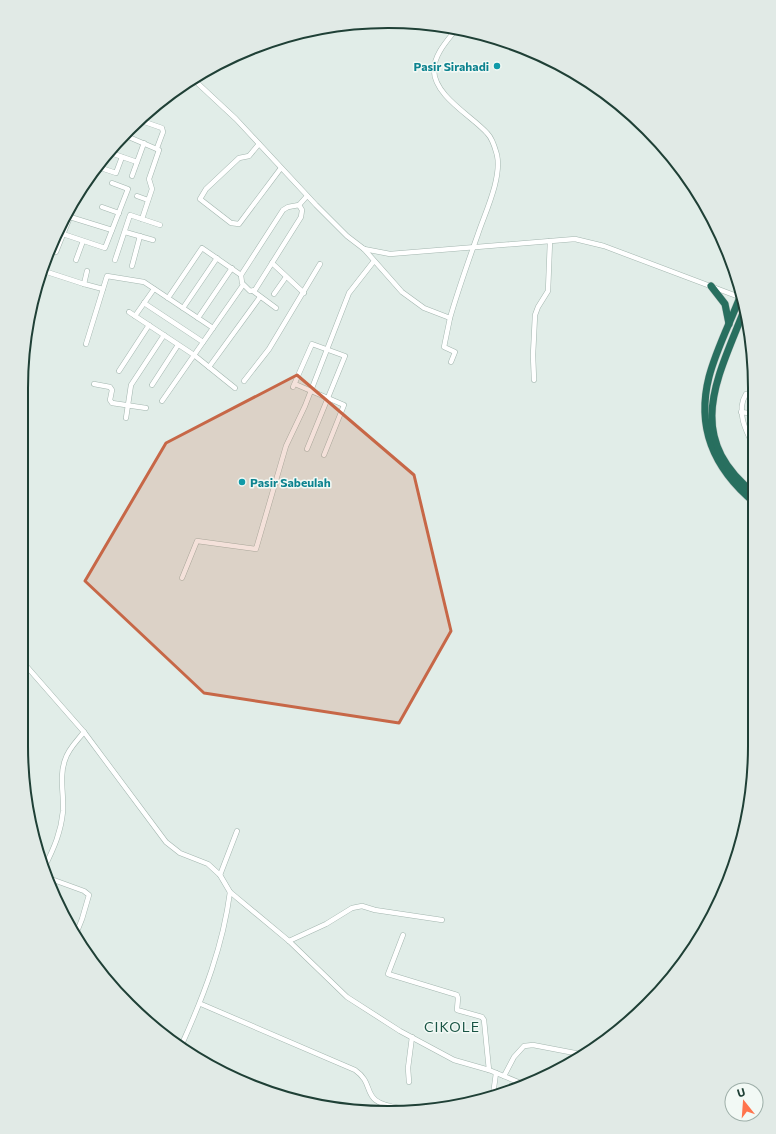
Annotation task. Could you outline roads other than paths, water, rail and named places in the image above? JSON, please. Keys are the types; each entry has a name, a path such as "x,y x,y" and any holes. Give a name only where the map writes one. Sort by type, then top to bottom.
{"highway":[{"path":"711,286 725,304 729,324"},
{"path":"738,304 709,375 704,407 705,424 723,470 748,496"},
{"path":"741,318 714,392 711,408 712,424 721,454 737,477 748,487"},
{"path":"738,326 742,323"}],"street":[{"path":"451,362 455,352 444,347 450,318 493,192 496,179 497,158 493,141 488,133 455,105 439,85 435,77 434,69 437,57 453,34"},
{"path":"197,83 236,119 307,196 347,236 364,250 402,292 424,308 450,318"},
{"path":"142,219 152,186 149,179 159,152 157,148 163,132 162,128 145,122"},
{"path":"130,137 157,148"},
{"path":"132,176 144,142"},
{"path":"259,144 251,155 239,158 206,189 200,198 201,200 231,223 239,224 281,168"},
{"path":"114,154 137,162"},
{"path":"102,168 116,173 122,157"},
{"path":"63,234 105,248 128,188 112,183"},
{"path":"137,196 148,200"},
{"path":"241,275 283,210 288,207 299,205 307,196"},
{"path":"253,291 301,217 302,210 299,205"},
{"path":"102,207 119,213"},
{"path":"115,260 130,216 160,225"},
{"path":"71,217 112,230"},
{"path":"56,252 65,228"},
{"path":"125,232 153,240"},
{"path":"132,266 140,236"},
{"path":"364,250 390,254 575,239 604,246 736,296"},
{"path":"76,260 83,241"},
{"path":"534,380 533,355 535,315 548,291 550,241"},
{"path":"168,298 202,248 241,275 243,285 276,308"},
{"path":"183,308 218,258"},
{"path":"182,578 197,541 256,549 286,446 311,391 349,293 374,261"},
{"path":"272,263 304,293"},
{"path":"244,381 269,349 304,293 320,264"},
{"path":"198,318 232,268"},
{"path":"84,284 87,271"},
{"path":"47,272 103,289"},
{"path":"86,344 107,276 139,280 213,328"},
{"path":"274,294 286,277"},
{"path":"162,401 243,285"},
{"path":"135,316 154,289"},
{"path":"209,367 260,297"},
{"path":"144,303 203,342"},
{"path":"129,312 194,355 235,388"},
{"path":"119,371 149,325"},
{"path":"126,418 131,385 164,335"},
{"path":"307,449 328,398 345,356 312,344 294,386 311,391 328,398 344,405 324,455"},
{"path":"152,385 178,345"},
{"path":"94,384 109,387 112,390 111,401 146,408"},
{"path":"748,394 746,394 742,403 741,412 748,433"},
{"path":"741,412 748,413"},
{"path":"28,668 84,732 166,842 180,853 208,864 220,875 230,892 289,941 347,997 412,1037 454,1060 489,1070 518,1082"},
{"path":"47,862 57,844 60,830 63,811 62,770 64,761 67,753 84,732"},
{"path":"220,875 237,831"},
{"path":"54,880 84,891 89,895 78,929"},
{"path":"183,1042 201,1004 220,945 230,892"},
{"path":"289,941 326,924 352,908 362,906 375,910 442,920"},
{"path":"403,935 388,974 457,995 457,1010 482,1017 484,1020 489,1070"},
{"path":"201,1004 354,1070 362,1077 369,1092 376,1102 385,1106"},
{"path":"409,1082 408,1068 412,1037"},
{"path":"504,1076 511,1062 524,1046 533,1045 575,1053"},
{"path":"494,1090 496,1073"}],"place":[{"name":"Pasir Sirahadi","path":"497,66"},
{"name":"Pasir Sabeulah","path":"242,482"}],"district":[{"name":"CIKOLE","path":"452,1026"}]}
